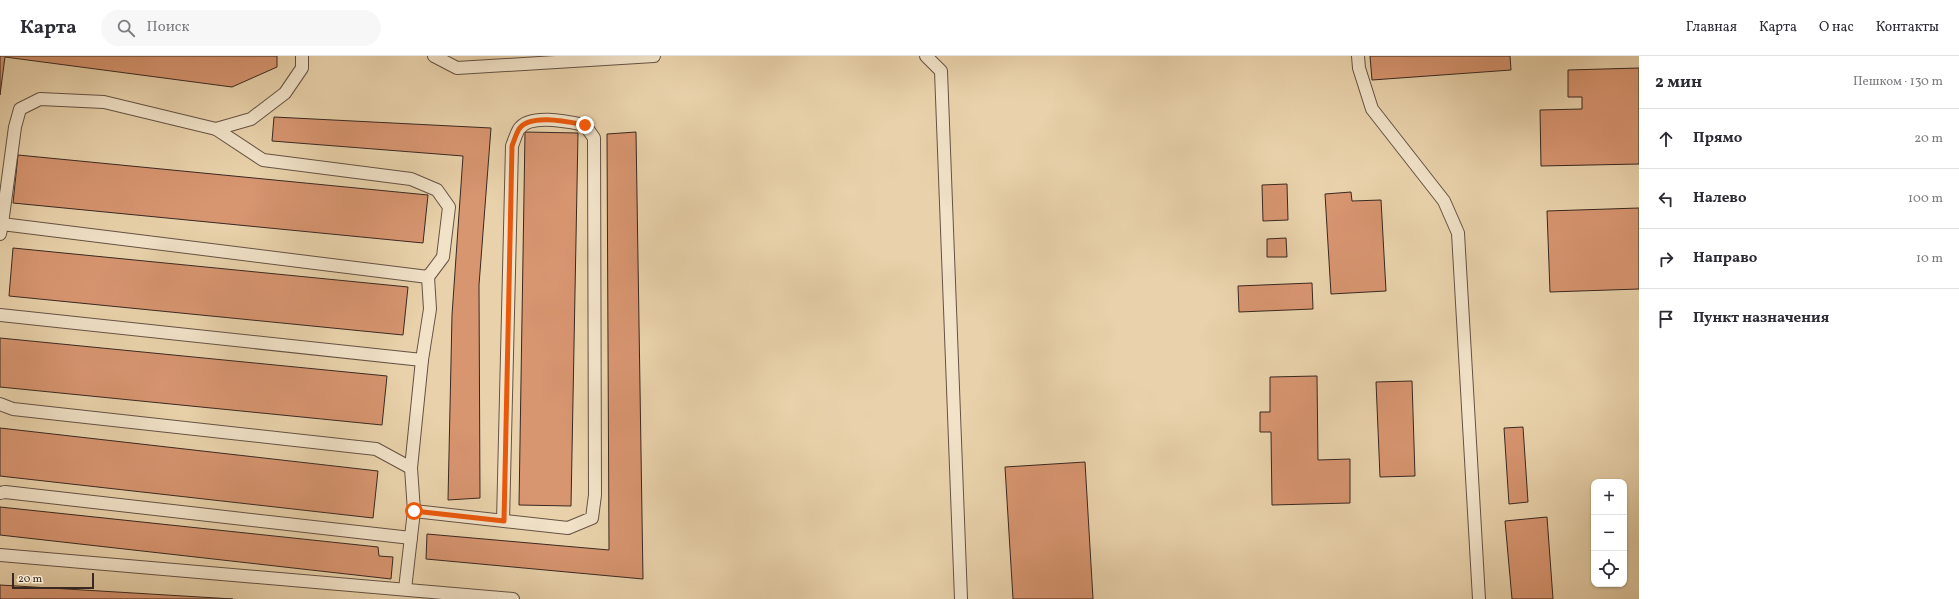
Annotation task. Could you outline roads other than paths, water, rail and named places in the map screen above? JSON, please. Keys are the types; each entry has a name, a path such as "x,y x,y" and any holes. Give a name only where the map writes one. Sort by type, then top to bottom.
{"lane":[{"path":"216,128 251,119 285,92 302,68 302,56"},
{"path":"434,56 457,68 654,56"},
{"path":"926,56 941,71 961,599"},
{"path":"1358,56 1359,68 1372,109 1444,201 1458,233 1479,599"},
{"path":"405,589 414,511 410,468 422,360 430,309 428,276 443,257 449,207 437,190 411,179 264,160 216,128 104,102 40,99 20,109 15,127 1,227 428,276"},
{"path":"414,511 504,521 568,528 592,518 595,495 594,138 585,125 564,120 536,120 520,128 512,146 504,521"},
{"path":"0,315 422,360"},
{"path":"0,404 13,409 376,449 410,468"},
{"path":"0,493 6,492 411,538"},
{"path":"0,555 385,594 405,589 475,597 513,599"}]}
